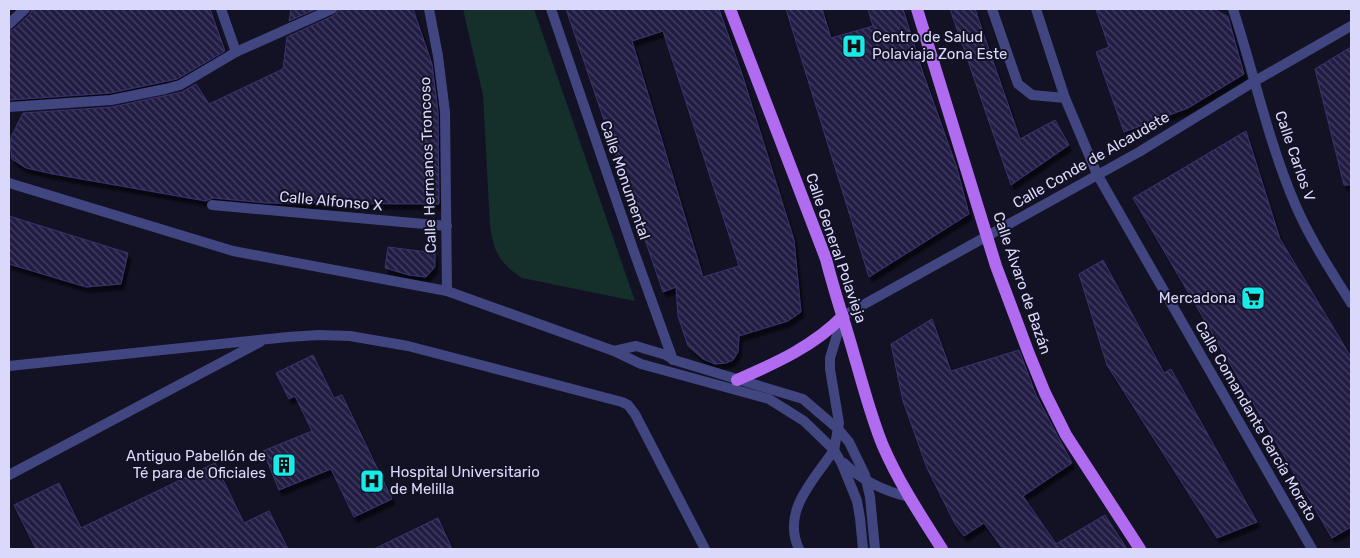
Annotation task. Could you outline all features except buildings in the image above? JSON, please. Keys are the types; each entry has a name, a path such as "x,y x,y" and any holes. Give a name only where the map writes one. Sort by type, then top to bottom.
{"main road":[{"name":"Calle General Polavieja","path":"730,9 826,259 834,293 843,316 874,423 883,446 909,497 942,549"},
{"name":"Calle Álvaro de Bazán","path":"917,9 987,237 1045,393 1066,435 1140,549"},
{"path":"738,380 772,365 810,344 829,330 843,316"}],"street":[{"path":"9,24 25,9"},
{"path":"221,9 236,52"},
{"path":"9,107 104,101 180,85 236,52 332,9"},
{"name":"Calle Hermanos Troncoso","path":"428,9 438,56 444,112 447,291"},
{"name":"Calle Monumental","path":"550,9 633,249 674,360"},
{"path":"992,9 1018,84 1032,95 1065,98"},
{"name":"Calle Comandante García Morato","path":"1036,9 1065,98 1098,174 1312,549"},
{"name":"Calle Carlos V","path":"1233,9 1280,163 1295,204 1312,240 1351,303"},
{"name":"Calle Conde de Alcaudete","path":"843,316 1139,152 1255,81 1351,26"},
{"path":"9,183 233,250 447,291 614,351 641,364 769,399 804,422 866,481 887,491 909,497"},
{"name":"Calle Alfonso X","path":"212,206 447,226"},
{"path":"843,316 833,347 830,369 838,414 836,454 857,500 863,549"},
{"path":"9,366 266,339 318,335 350,336 408,346 622,402 635,414 705,549"},
{"path":"9,474 266,339"},
{"path":"614,351 636,346 666,355 674,360 803,399 850,442 865,474 870,497 875,549"},
{"path":"799,549 793,529 796,508 836,454"}],"green space":[{"path":"463,9 534,9 635,301 522,278 514,273 499,256 493,242 490,225 483,95"}],"place":[{"name":"Centro de Salud Polaviaja Zona Este","path":"854,46"},
{"name":"Mercadona","path":"1253,298"},
{"name":"Antiguo Pabellón de Té para de Oficiales","path":"284,465"},
{"name":"Hospital Universitario de Melilla","path":"372,481"}]}
